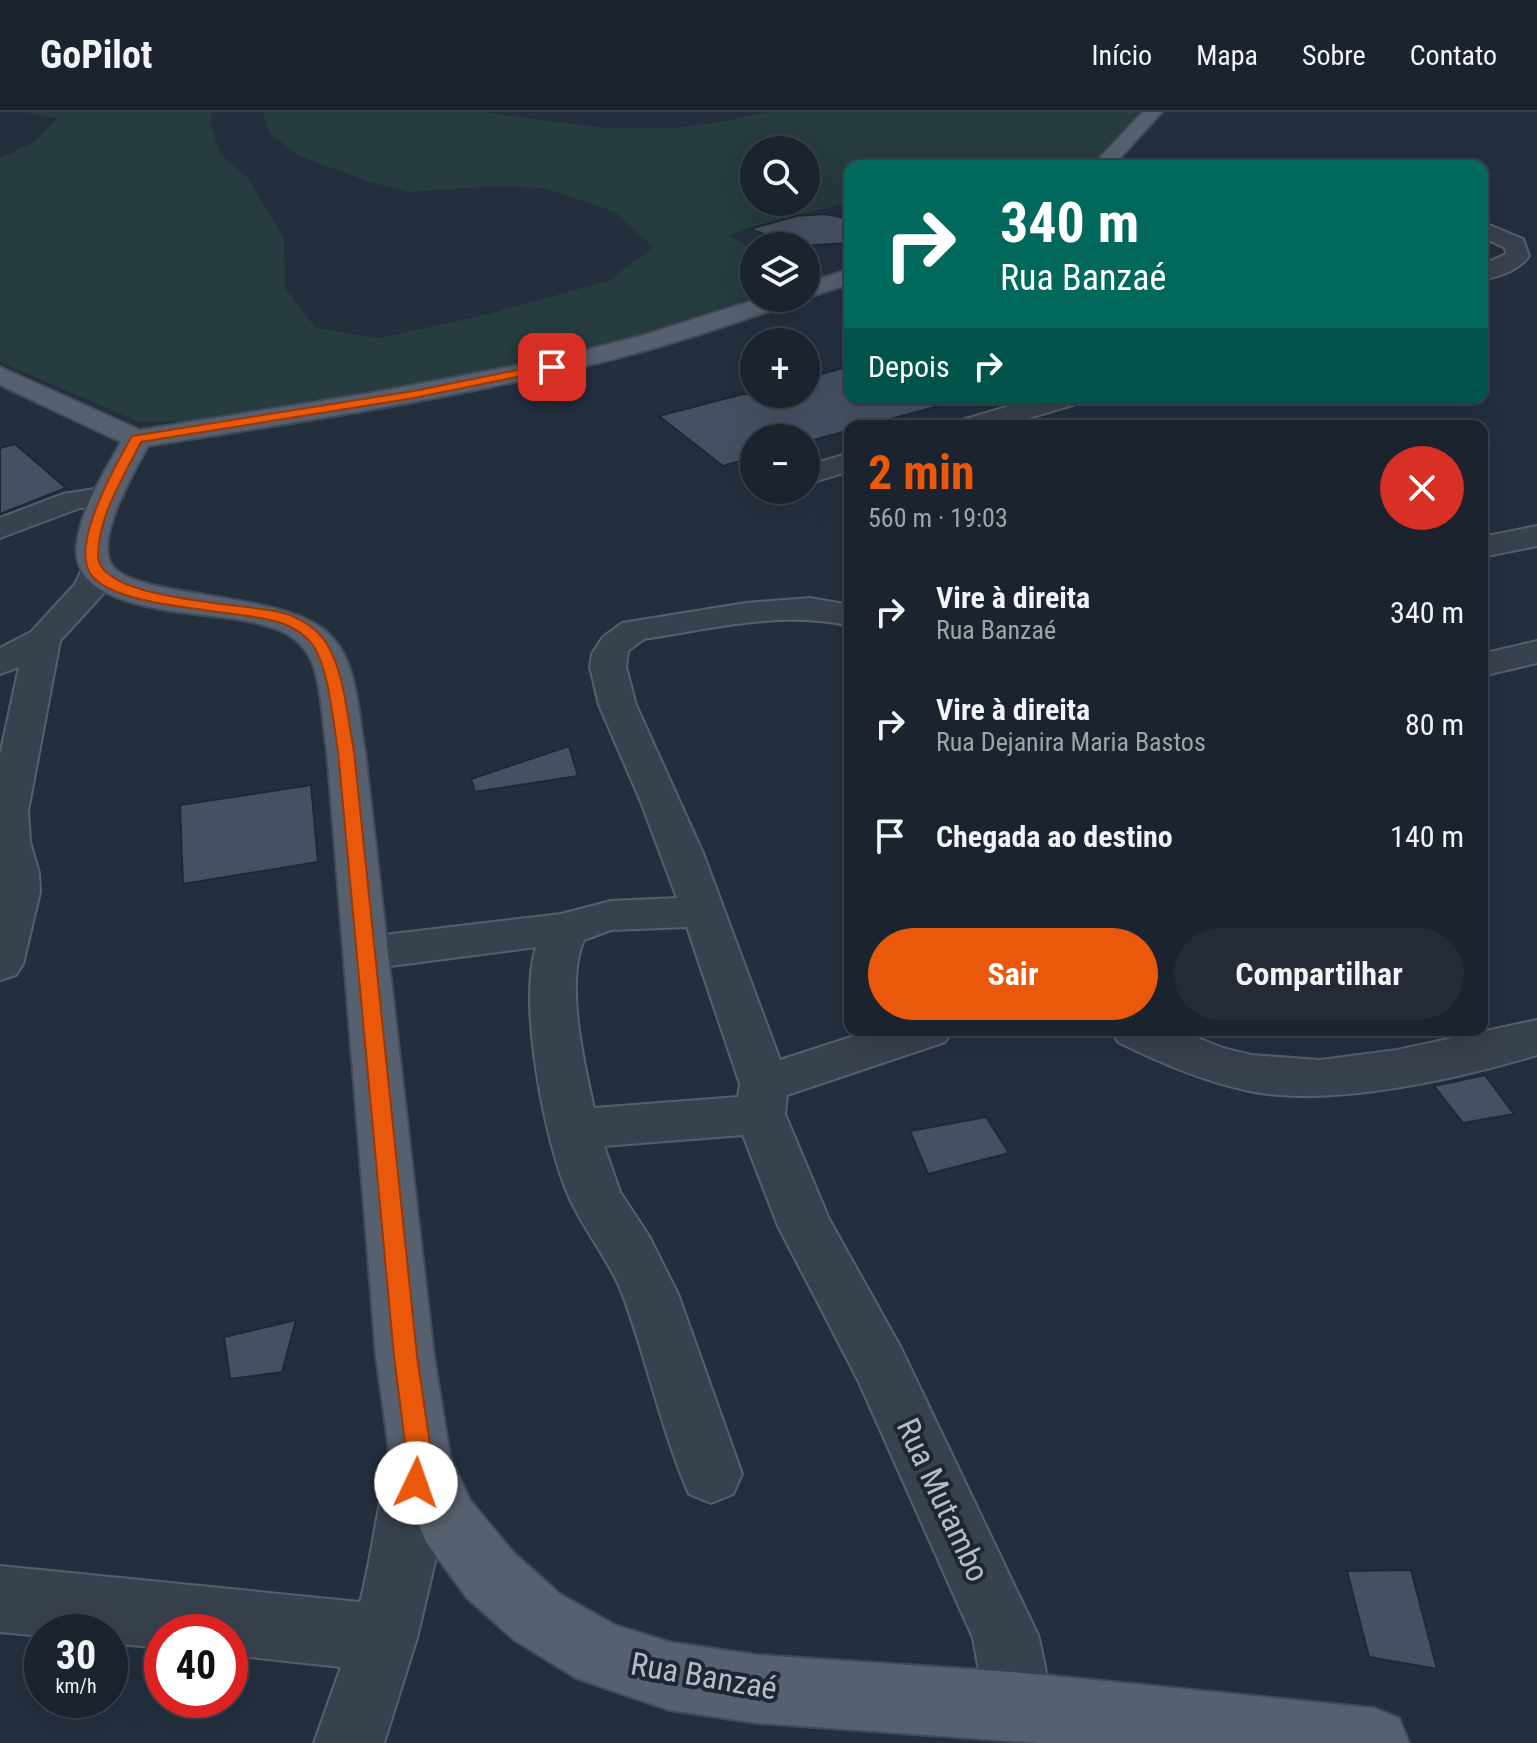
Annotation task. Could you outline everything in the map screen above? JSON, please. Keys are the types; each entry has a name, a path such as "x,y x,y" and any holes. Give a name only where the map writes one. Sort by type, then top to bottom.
{"main road":[{"path":"1108,160 1153,112"},
{"path":"820,286 844,278"},
{"path":"0,375 137,439 414,395 525,373 671,335 742,312"},
{"path":"96,572 91,558 95,534 108,496 137,439"},
{"name":"Rua Banzaé","path":"96,572 113,585 146,596 281,616 304,628 320,644 330,670 346,751 404,1341 420,1458 448,1521 490,1575 537,1617 600,1654 669,1676 757,1689 1013,1706 1374,1743"}],"street":[{"path":"1488,232 1515,244 1518,256 1504,266 1488,271"},
{"path":"992,420 1046,404"},
{"path":"820,471 844,464"},
{"path":"0,529 74,500 108,496"},
{"path":"1488,546 1537,536"},
{"path":"0,663 43,639 91,587 96,572"},
{"name":"Rua Mutambo","path":"844,612 798,608 634,630 618,640 609,652 608,666 620,707 669,819 703,912 805,1226 881,1366 1005,1635 1013,1671 1013,1706"},
{"path":"0,964 19,892 18,873 9,842 8,811 43,639"},
{"path":"1488,664 1537,652"},
{"path":"367,953 569,928 619,916 703,912"},
{"path":"569,928 559,939 555,1015 560,1070 581,1159 595,1197 623,1240 652,1300 711,1474"},
{"path":"575,1129 762,1099 914,1036"},
{"path":"1147,1036 1178,1052 1237,1073 1296,1081 1345,1078 1535,1041"},
{"path":"349,1743 384,1638 404,1557 420,1458"},
{"path":"0,1599 384,1638"}],"green space":[{"path":"24,112 212,112 210,122 220,154 247,177 284,239 285,288 316,328 380,338 489,314 610,280 653,247 615,212 544,188 498,186 408,192 370,182 299,156 269,133 263,112 482,112 603,128 672,128 768,112 1145,112 1096,160 844,160 844,204 820,210 820,136 740,136 740,216 795,216 729,236 740,242 740,302 585,354 225,420 139,422 0,362 0,159 34,142 58,118"}],"building":[{"path":"825,214 844,218 844,243 820,245 820,232 758,232 750,229 796,216"},
{"path":"844,368 844,404 939,406 887,420 844,420 844,432 820,438 820,424 740,424 740,461 723,466 659,416 740,395 740,408 820,408 820,374"},
{"path":"15,444 66,488 0,514 0,448"},
{"path":"569,746 578,776 475,792 471,779"},
{"path":"311,785 318,862 183,884 180,805"},
{"path":"1485,1075 1514,1114 1463,1123 1434,1086"},
{"path":"986,1117 1009,1153 928,1174 910,1131"},
{"path":"296,1320 282,1372 230,1379 224,1337"},
{"path":"1411,1570 1437,1669 1369,1657 1347,1571"}],"route":[{"path":"416,1483 420,1458 405,1356 346,751 330,670 320,644 304,628 281,616 146,596 113,585 96,572 91,558 95,534 108,496 137,439 414,395 552,367"}]}
